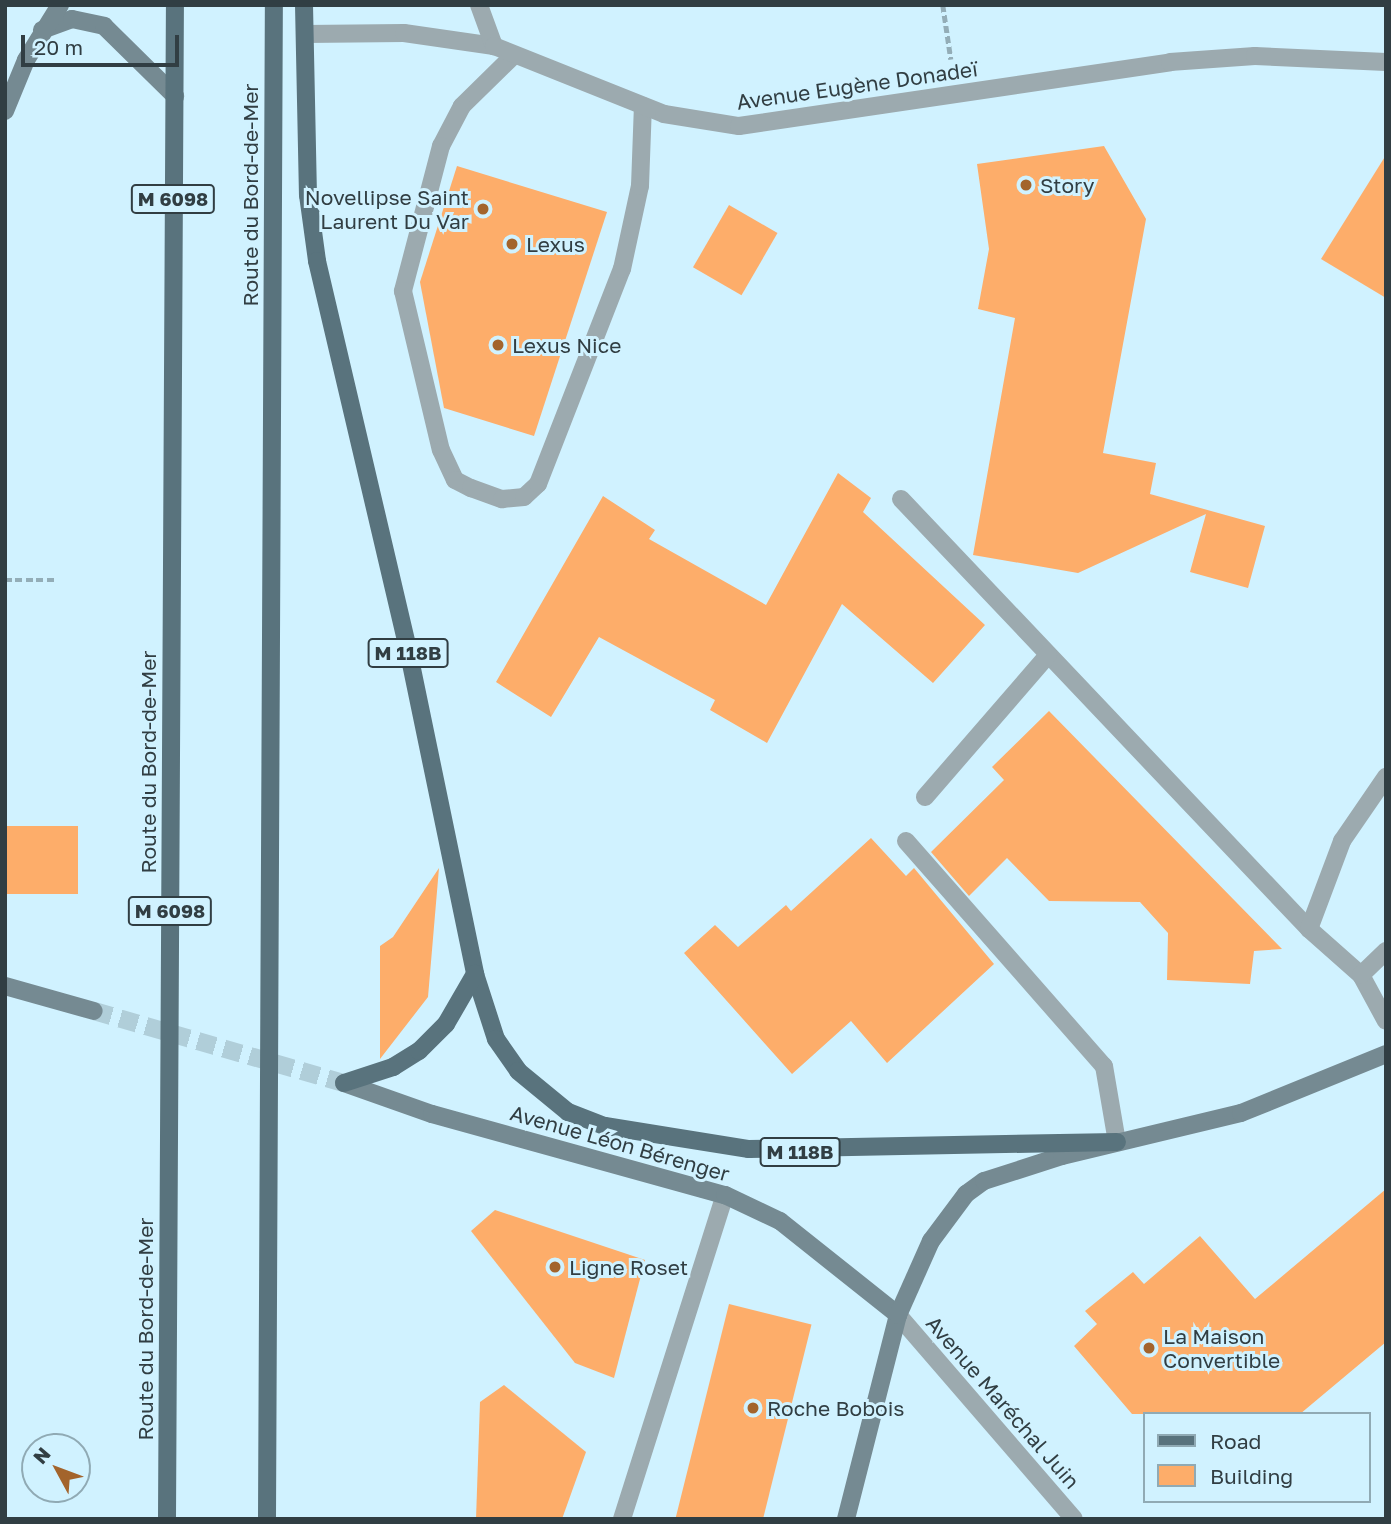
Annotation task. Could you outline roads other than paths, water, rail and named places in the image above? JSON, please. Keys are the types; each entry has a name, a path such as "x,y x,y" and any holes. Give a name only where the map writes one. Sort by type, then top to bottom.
{"main road":[{"path":"5,111 42,30 60,5"},
{"name":"Route du Bord-de-Mer","path":"167,1519 175,5"},
{"name":"Route du Bord-de-Mer","path":"267,1519 274,5"},
{"name":"M 118B","path":"304,5 308,195 317,261 407,646 475,974 496,1039 518,1071 568,1112 637,1134 798,1152 1029,1140 1117,1142"},
{"path":"42,30 72,19 104,26 175,96"},
{"name":"Avenue Léon Bérenger","path":"475,974 446,1024 419,1051 393,1067 344,1083 432,1114 725,1195 780,1221 898,1315"},
{"path":"5,986 94,1011"},
{"path":"845,1519 898,1315 931,1241 966,1195 984,1181 1117,1142 1241,1113 1386,1054"}],"street":[{"path":"479,5 494,46"},
{"name":"Avenue Eugène Donadeï","path":"305,34 404,33 494,46 643,106 702,123 739,126 1170,62 1266,56 1386,62"},
{"path":"514,55 462,106 441,146 403,291 441,450 455,480 471,488 502,499 524,497 538,484 622,269 640,186 643,106"},
{"path":"901,499 1309,929 1361,975 1386,1021"},
{"path":"925,797 1048,655"},
{"path":"1309,929 1342,841 1386,777"},
{"path":"906,841 1104,1066 1117,1142"},
{"path":"1361,975 1386,951"},
{"path":"622,1519 725,1195"},
{"name":"Avenue Maréchal Juin","path":"898,1315 1074,1519"}],"tunnel":[{"path":"94,1011 344,1083"}],"place":[{"name":"Story","path":"1026,185"},
{"name":"Novellipse Saint Laurent Du Var","path":"483,209"},
{"name":"Lexus","path":"512,244"},
{"name":"Lexus Nice","path":"498,345"},
{"name":"Ligne Roset","path":"555,1267"},
{"name":"La Maison Convertible","path":"1149,1348"},
{"name":"Roche Bobois","path":"753,1408"}]}
